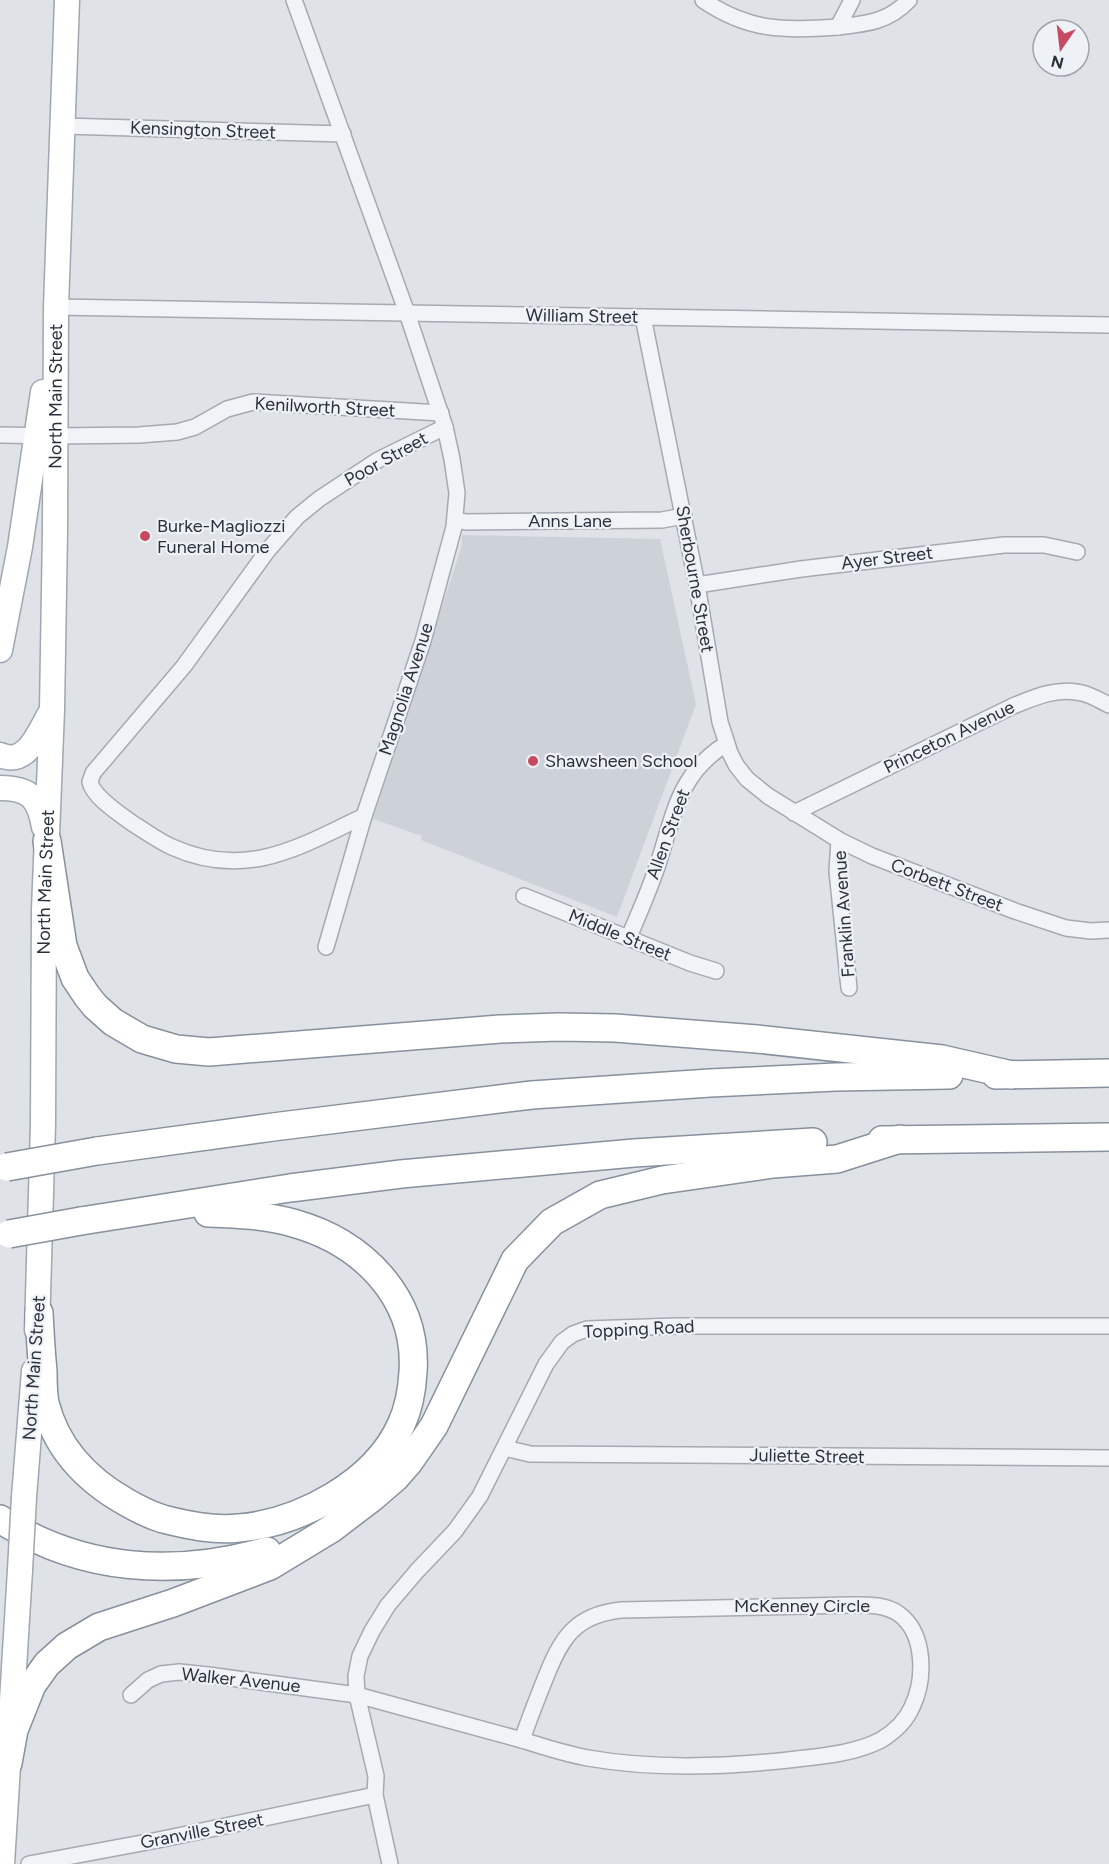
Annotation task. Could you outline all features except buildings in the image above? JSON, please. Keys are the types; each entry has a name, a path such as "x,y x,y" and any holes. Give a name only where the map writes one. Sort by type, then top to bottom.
{"highway":[{"path":"47,841 63,946 75,978 95,1006 113,1022 142,1039 165,1047 209,1052 500,1029 615,1028 757,1039 930,1058 1012,1074"},
{"path":"3,1167 97,1151 273,1127 532,1095 824,1078 1109,1073"},
{"path":"5,1235 290,1188 401,1174 634,1153 900,1139 1109,1137"},
{"path":"8,1763 14,1730 32,1685 47,1664 67,1646 99,1627 173,1603 270,1566 312,1542 350,1515 395,1478 410,1462 434,1426 515,1260 552,1222 600,1195 662,1180 773,1164 837,1159 900,1139"},
{"path":"39,1312 45,1401 62,1445 76,1464 97,1484 139,1510 155,1517 188,1525 237,1529 253,1526 297,1515 337,1495 373,1465 400,1427 411,1393 414,1360 411,1337 398,1299 374,1268 327,1235 295,1223 243,1215 146,1211"},
{"path":"0,1519 28,1535 70,1552 116,1563 163,1567 211,1564 240,1559 297,1541 350,1515"}],"main road":[{"name":"North Main Street","path":"2,1864 24,1497 39,1312 44,909 52,710 46,436 56,307 67,0"},
{"path":"1,644 20,547 46,436"},
{"path":"0,755 15,758 27,752 52,710"},
{"path":"0,788 22,791 33,798 41,812 47,841"}],"street":[{"name":"Poor Street","path":"294,0 443,420 357,472 319,499 285,528 184,666 93,773 91,785 95,794 130,821 170,846 193,855 221,861 250,860 275,855 364,816"},
{"path":"703,0 728,15 759,25 793,30 855,26 879,21 903,7 909,0"},
{"path":"838,27 852,0"},
{"name":"Kensington Street","path":"63,126 343,134"},
{"name":"William Street","path":"56,307 1109,325"},
{"name":"Sherbourne Street","path":"643,317 684,516 726,744 736,765 747,779 794,813"},
{"name":"Kenilworth Street","path":"0,435 139,435 177,432 195,427 226,409 253,402 443,420"},
{"name":"Magnolia Avenue","path":"326,947 364,816 461,521 452,459 443,420"},
{"name":"Anns Lane","path":"461,521 662,520 684,516"},
{"name":"Ayer Street","path":"697,585 812,567 1004,544 1044,545 1077,552"},
{"name":"Princeton Avenue","path":"794,813 1012,706 1039,695 1057,691 1083,693 1109,705"},
{"name":"Allen Street","path":"629,937 658,865 670,821 687,781 712,752 726,744"},
{"name":"Corbett Street","path":"794,813 839,840 872,856 1016,911 1066,928 1091,931 1109,930"},
{"name":"Franklin Avenue","path":"839,840 837,871 849,988"},
{"name":"Middle Street","path":"524,896 682,960 716,971"},
{"name":"Topping Road","path":"390,1864 375,1795 375,1776 357,1695 358,1663 366,1641 388,1605 464,1520 487,1484 534,1386 554,1351 562,1342 573,1334 587,1329 818,1325 1109,1326"},
{"name":"Juliette Street","path":"505,1448 530,1454 1109,1458"},
{"name":"McKenney Circle","path":"357,1695 570,1754 590,1758 676,1765 730,1765 836,1754 876,1742 892,1732 905,1719 914,1701 920,1669 918,1648 914,1635 905,1620 895,1612 879,1606 726,1607 610,1611 585,1620 564,1639 554,1657 522,1740"},
{"name":"Walker Avenue","path":"131,1695 152,1677 179,1672 357,1695"},
{"name":"Granville Street","path":"29,1864 375,1795"}],"shaded area":[{"name":"Shawsheen School","path":"462,535 660,539 696,704 617,917 421,840 422,836 373,819 462,545"}],"place":[{"name":"Burke-Magliozzi Funeral Home","path":"145,536"},
{"name":"Shawsheen School","path":"533,761"}]}
